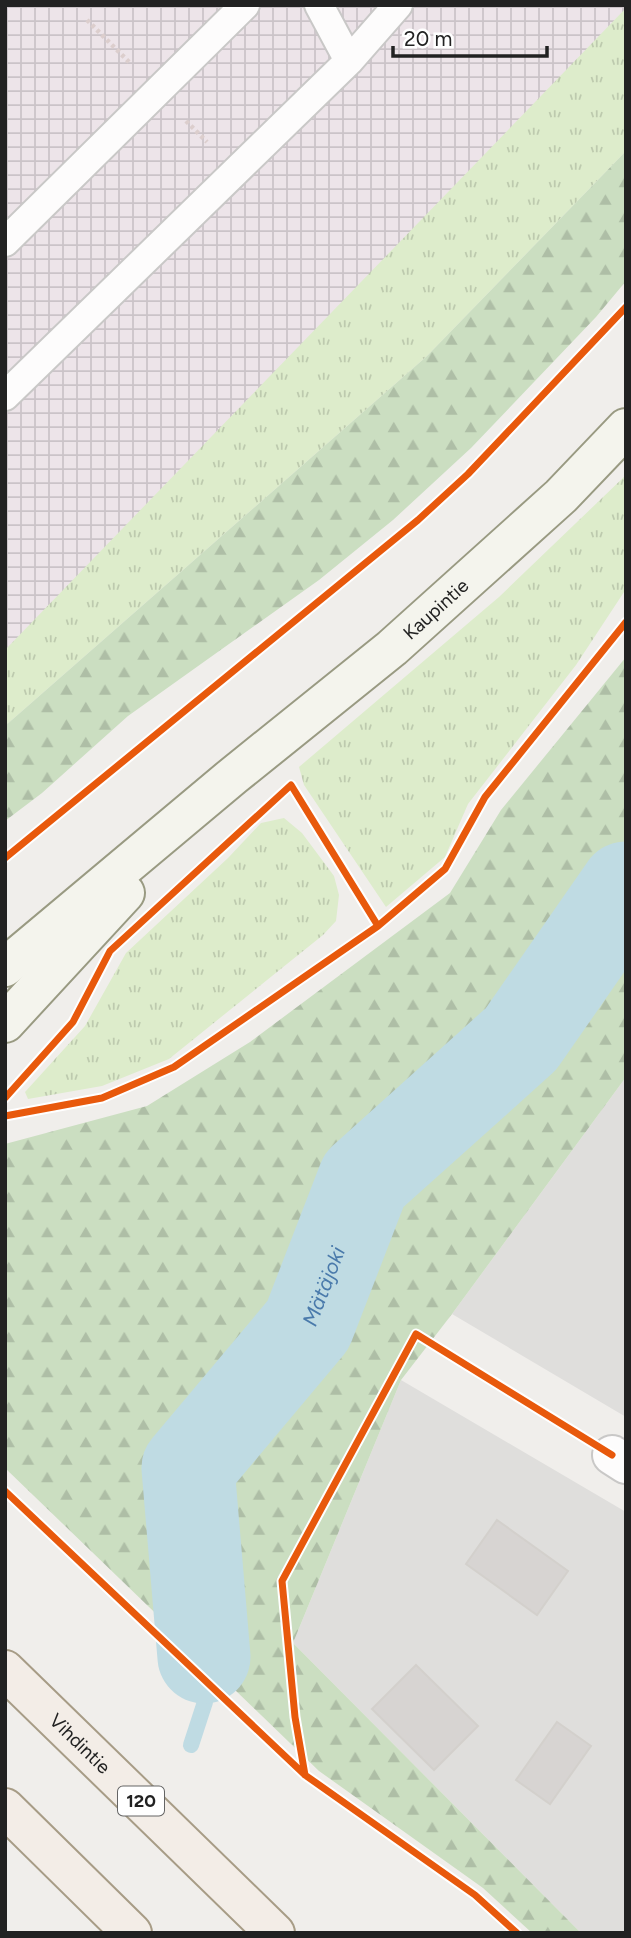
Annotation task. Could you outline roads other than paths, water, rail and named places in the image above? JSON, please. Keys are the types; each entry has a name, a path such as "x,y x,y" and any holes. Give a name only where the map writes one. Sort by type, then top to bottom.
{"main road":[{"name":"Kaupintie","path":"5,967 233,776 392,648 561,496 626,428"},
{"name":"Kaupintie","path":"5,1023 233,776"},
{"name":"Vihdintie","path":"5,1670 275,1933"},
{"path":"5,1808 132,1933"}],"lane":[{"path":"5,242 245,5"},
{"path":"319,5 349,61"},
{"path":"5,396 349,61 398,5"}],"waterway":[{"name":"Mätäjoki","path":"204,1657 188,1468 308,1325 364,1180 521,1039 626,888"},
{"name":"Mätäjoki","path":"191,1745 205,1702 204,1657"}]}
